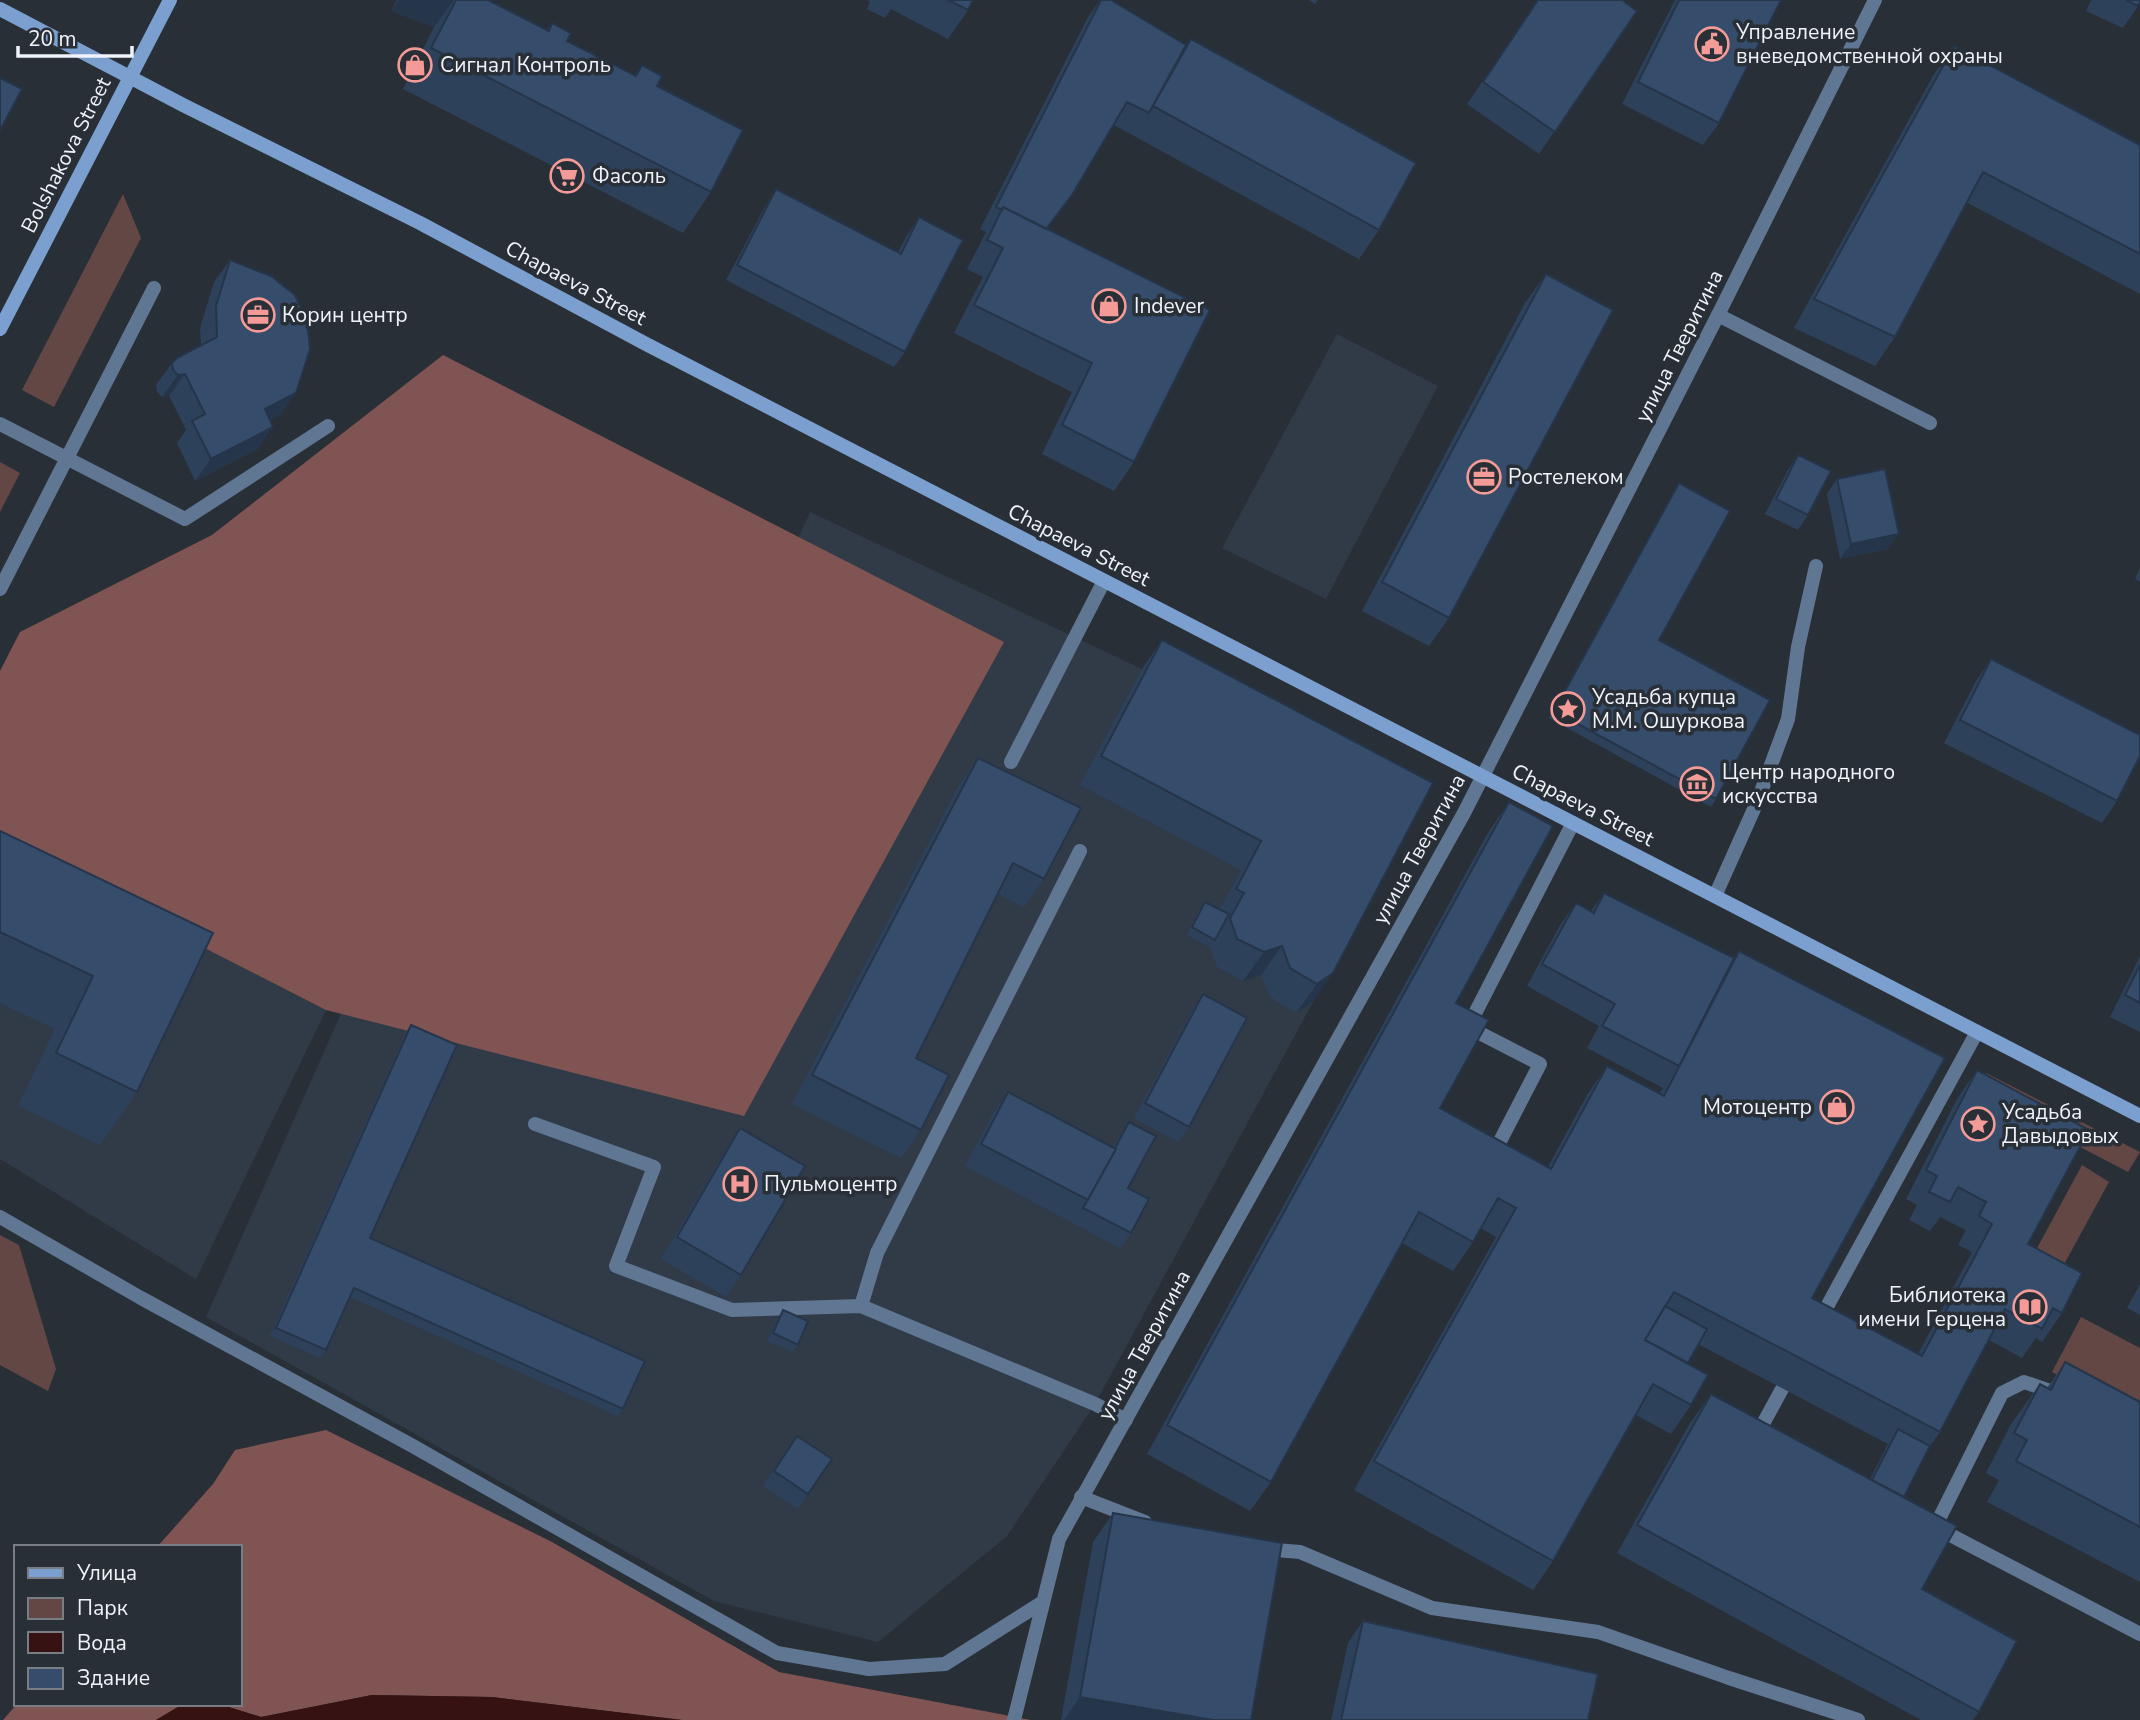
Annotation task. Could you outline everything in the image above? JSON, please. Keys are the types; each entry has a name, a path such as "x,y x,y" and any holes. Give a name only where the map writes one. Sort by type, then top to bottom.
{"main road":[{"name":"Bolshakova Street","path":"0,329 170,0"},
{"name":"Chapaeva Street","path":"0,9 130,78 419,223 658,351 2140,1116"}],"street":[{"name":"улица Тверитина","path":"1014,1720 1059,1539 1483,777 1718,316 1875,0"},
{"path":"0,589 154,288"},
{"path":"1718,316 1930,423"},
{"path":"0,424 185,519 328,426"},
{"path":"1715,896 1758,800 1788,719 1798,647 1816,566"},
{"path":"1011,762 1104,581"},
{"path":"1497,1147 1540,1064 1468,1027 1573,823"},
{"path":"861,1306 877,1253 1080,851"},
{"path":"1810,1336 1977,1032"},
{"path":"535,1124 653,1167 616,1266 732,1310 861,1306 1095,1404 1126,1420"},
{"path":"0,1217 141,1298 411,1445 777,1653 869,1669 945,1664 1043,1602"},
{"path":"2057,1393 2024,1382 2002,1393 1935,1527 2140,1634"},
{"path":"1764,1422 1782,1389"},
{"path":"1081,1497 1164,1530"},
{"path":"1251,1549 1300,1552 1432,1608 1598,1632 1858,1720"}],"shaded area":[{"path":"1337,334 1438,386 1326,599 1222,548"},
{"path":"443,355 1004,642 744,1116 326,1010 0,844 0,671 20,632 212,535"},
{"name":"Пульмоцентр","path":"810,512 1142,669 1413,812 1095,1404 1007,1536 878,1642 714,1601 206,1317 360,971 565,1050"},
{"path":"0,844 326,1010 196,1279 0,1159"},
{"path":"326,1430 552,1542 779,1672 1031,1720 682,1720 492,1697 372,1695 261,1717 225,1706 242,1706 242,1545 159,1545 213,1484 235,1450"},
{"path":"15,1706 180,1706 156,1720 3,1720"}],"green space":[{"path":"123,194 141,238 54,407 22,390"},
{"path":"0,462 20,473 0,512"},
{"path":"1986,1073 2140,1152 2128,1172 1977,1093"},
{"path":"2082,1165 2109,1182 2050,1290 2022,1276"},
{"path":"0,1235 19,1245 56,1369 48,1391 0,1365"},
{"path":"2081,1317 2140,1348 2140,1416 2052,1372"}],"water":[{"path":"372,1695 492,1697 682,1720 156,1720 180,1706 225,1706 261,1717"}],"building":[{"path":"456,0 488,0 549,31 552,23 571,33 567,41 636,76 642,65 662,76 657,86 743,130 711,192 431,48"},
{"path":"948,0 973,0 968,10"},
{"path":"1101,0 1111,0 1186,45 1149,113 1127,102 1072,195 1046,229 1003,207 1002,210 996,207"},
{"path":"1538,0 1622,0 1637,11 1555,132 1483,82"},
{"path":"1679,0 1781,0 1719,123 1638,82"},
{"path":"2126,0 2140,0 2140,2 2138,6"},
{"path":"1191,39 1416,163 1379,230 1153,106"},
{"path":"1954,46 2140,145 2140,254 1983,172 1895,337 1814,299"},
{"path":"0,78 22,89 0,131"},
{"path":"776,189 901,254 919,217 963,240 905,352 737,265"},
{"path":"1003,207 1210,310 1134,462 1062,425 1092,363 974,305 1003,248 987,240"},
{"path":"230,260 271,276 295,295 307,321 310,349 296,393 265,409 273,427 211,459 192,421 205,414 185,374 178,375 173,370 172,363 217,337 216,306"},
{"path":"1546,274 1613,310 1449,618 1382,582"},
{"path":"1798,455 1831,471 1808,515 1776,499"},
{"path":"1885,469 1899,534 1851,544 1837,479"},
{"path":"1679,483 1730,511 1659,640 1770,700 1716,799 1554,711"},
{"path":"1162,640 1433,783 1333,973 1317,984 1290,968 1282,946 1264,952 1237,939 1230,918 1244,893 1236,889 1261,841 1101,756"},
{"path":"1991,659 2140,735 2140,756 2117,801 1960,720"},
{"path":"978,758 1081,808 1044,879 1013,863 916,1058 949,1075 921,1130 812,1075"},
{"path":"1509,802 1553,826 1456,1003 1489,1020 1440,1108 1551,1169 1607,1066 1664,1096 1739,951 1945,1058 1812,1298 1922,1356 1992,1224 1979,1216 1986,1202 1958,1187 1950,1202 1929,1192 1937,1176 1926,1170 1977,1070 2089,1130 2028,1244 2082,1273 2062,1313 2053,1308 2042,1329 2005,1309 1940,1432 1674,1292 1645,1340 1708,1375 1691,1405 1653,1384 1553,1561 1374,1461 1516,1208 1498,1198 1473,1242 1419,1212 1271,1482 1167,1425"},
{"path":"0,831 213,933 137,1092 56,1053 93,976 0,932"},
{"path":"1604,893 1734,958 1679,1066 1602,1026 1615,1004 1542,964 1576,903 1594,913"},
{"path":"1205,902 1229,914 1215,940 1192,927"},
{"path":"2140,965 2140,1003 2125,995"},
{"path":"1203,994 1247,1018 1189,1127 1145,1103"},
{"path":"411,1025 457,1045 370,1238 645,1361 623,1409 354,1288 326,1350 276,1328"},
{"path":"1008,1092 1116,1149 1088,1200 981,1144"},
{"path":"1129,1122 1156,1136 1128,1188 1149,1199 1131,1233 1083,1208"},
{"path":"740,1128 805,1166 741,1275 677,1237"},
{"path":"1665,1306 1707,1329 1688,1363 1645,1340"},
{"path":"783,1310 808,1321 798,1345 773,1333"},
{"path":"2065,1362 2140,1402 2140,1527 2016,1461 2027,1440 2014,1433 2040,1384 2051,1390"},
{"path":"1711,1394 1957,1526 1922,1589 2017,1641 1979,1712 1637,1525"},
{"path":"1898,1429 1930,1446 1904,1497 1872,1480"},
{"path":"797,1436 832,1459 808,1494 774,1471"},
{"path":"1113,1513 1282,1543 1251,1720 1213,1720 1080,1697"},
{"path":"1363,1621 1598,1674 1588,1720 1341,1720"}],"place":[{"name":"Управление вневедомственной охраны","path":"1712,44"},
{"name":"Сигнал Контроль","path":"415,65"},
{"name":"Фасоль","path":"567,176"},
{"name":"Indever","path":"1109,306"},
{"name":"Корин центр","path":"258,315"},
{"name":"Ростелеком","path":"1484,477"},
{"name":"Усадьба купца М.М. Ошуркова","path":"1568,709"},
{"name":"Центр народного искусства","path":"1697,784"},
{"name":"Мотоцентр","path":"1837,1107"},
{"name":"Усадьба Давыдовых","path":"1978,1124"},
{"name":"Пульмоцентр","path":"740,1184"},
{"name":"Библиотека имени Герцена","path":"2030,1307"}]}
